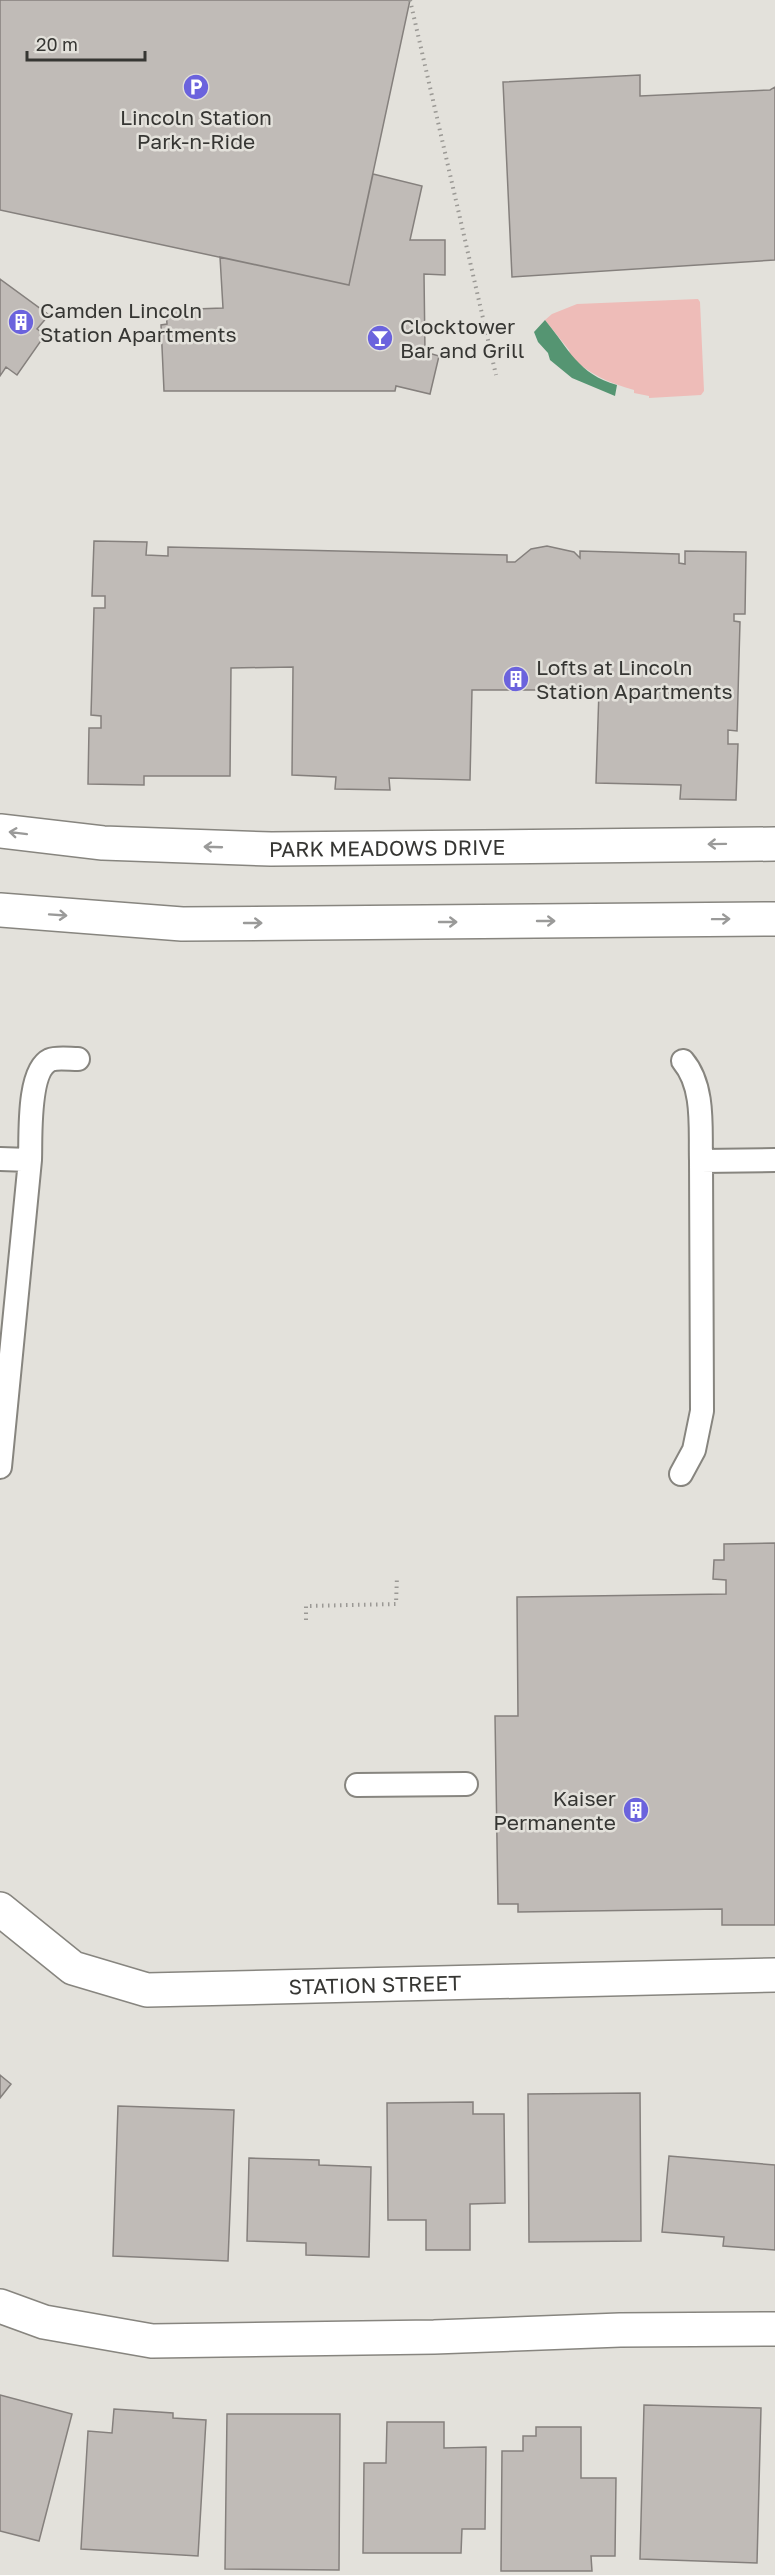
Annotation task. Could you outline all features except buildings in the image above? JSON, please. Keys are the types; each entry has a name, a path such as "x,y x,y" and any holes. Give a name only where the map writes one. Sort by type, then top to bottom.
{"street":[{"name":"PARK MEADOWS DRIVE","path":"0,831 103,843 271,849 775,844"},
{"path":"0,910 182,924 775,919"},
{"name":"STATION STREET","path":"0,1909 74,1968 147,1990 775,1975"},
{"path":"0,2306 44,2322 152,2341 434,2337 620,2330 775,2329"}],"lane":[{"path":"0,1467 30,1160 34,1085 42,1066 52,1059 78,1059"},
{"path":"681,1474 694,1450 702,1411 701,1161 698,1092 693,1072 683,1061"},
{"path":"0,1159 30,1160"},
{"path":"701,1161 775,1160"},
{"path":"357,1785 466,1784"}],"path":[{"path":"410,0 496,375"},
{"path":"306,1620 306,1606 396,1604 397,1576"}],"shaded area":[{"path":"698,299 700,302 704,391 701,395 649,398 649,396 634,393 634,390 600,377 584,368 570,356 569,350 545,320 552,314 577,304"},
{"path":"545,320 583,367 617,385 615,396 572,378 550,360 534,332"}],"place":[{"name":"Lincoln Station Park-n-Ride","path":"196,87"},
{"name":"Camden Lincoln Station Apartments","path":"21,322"},
{"name":"Clocktower Bar and Grill","path":"380,338"},
{"name":"Lofts at Lincoln Station Apartments","path":"516,679"},
{"name":"Kaiser Permanente","path":"636,1810"}]}
